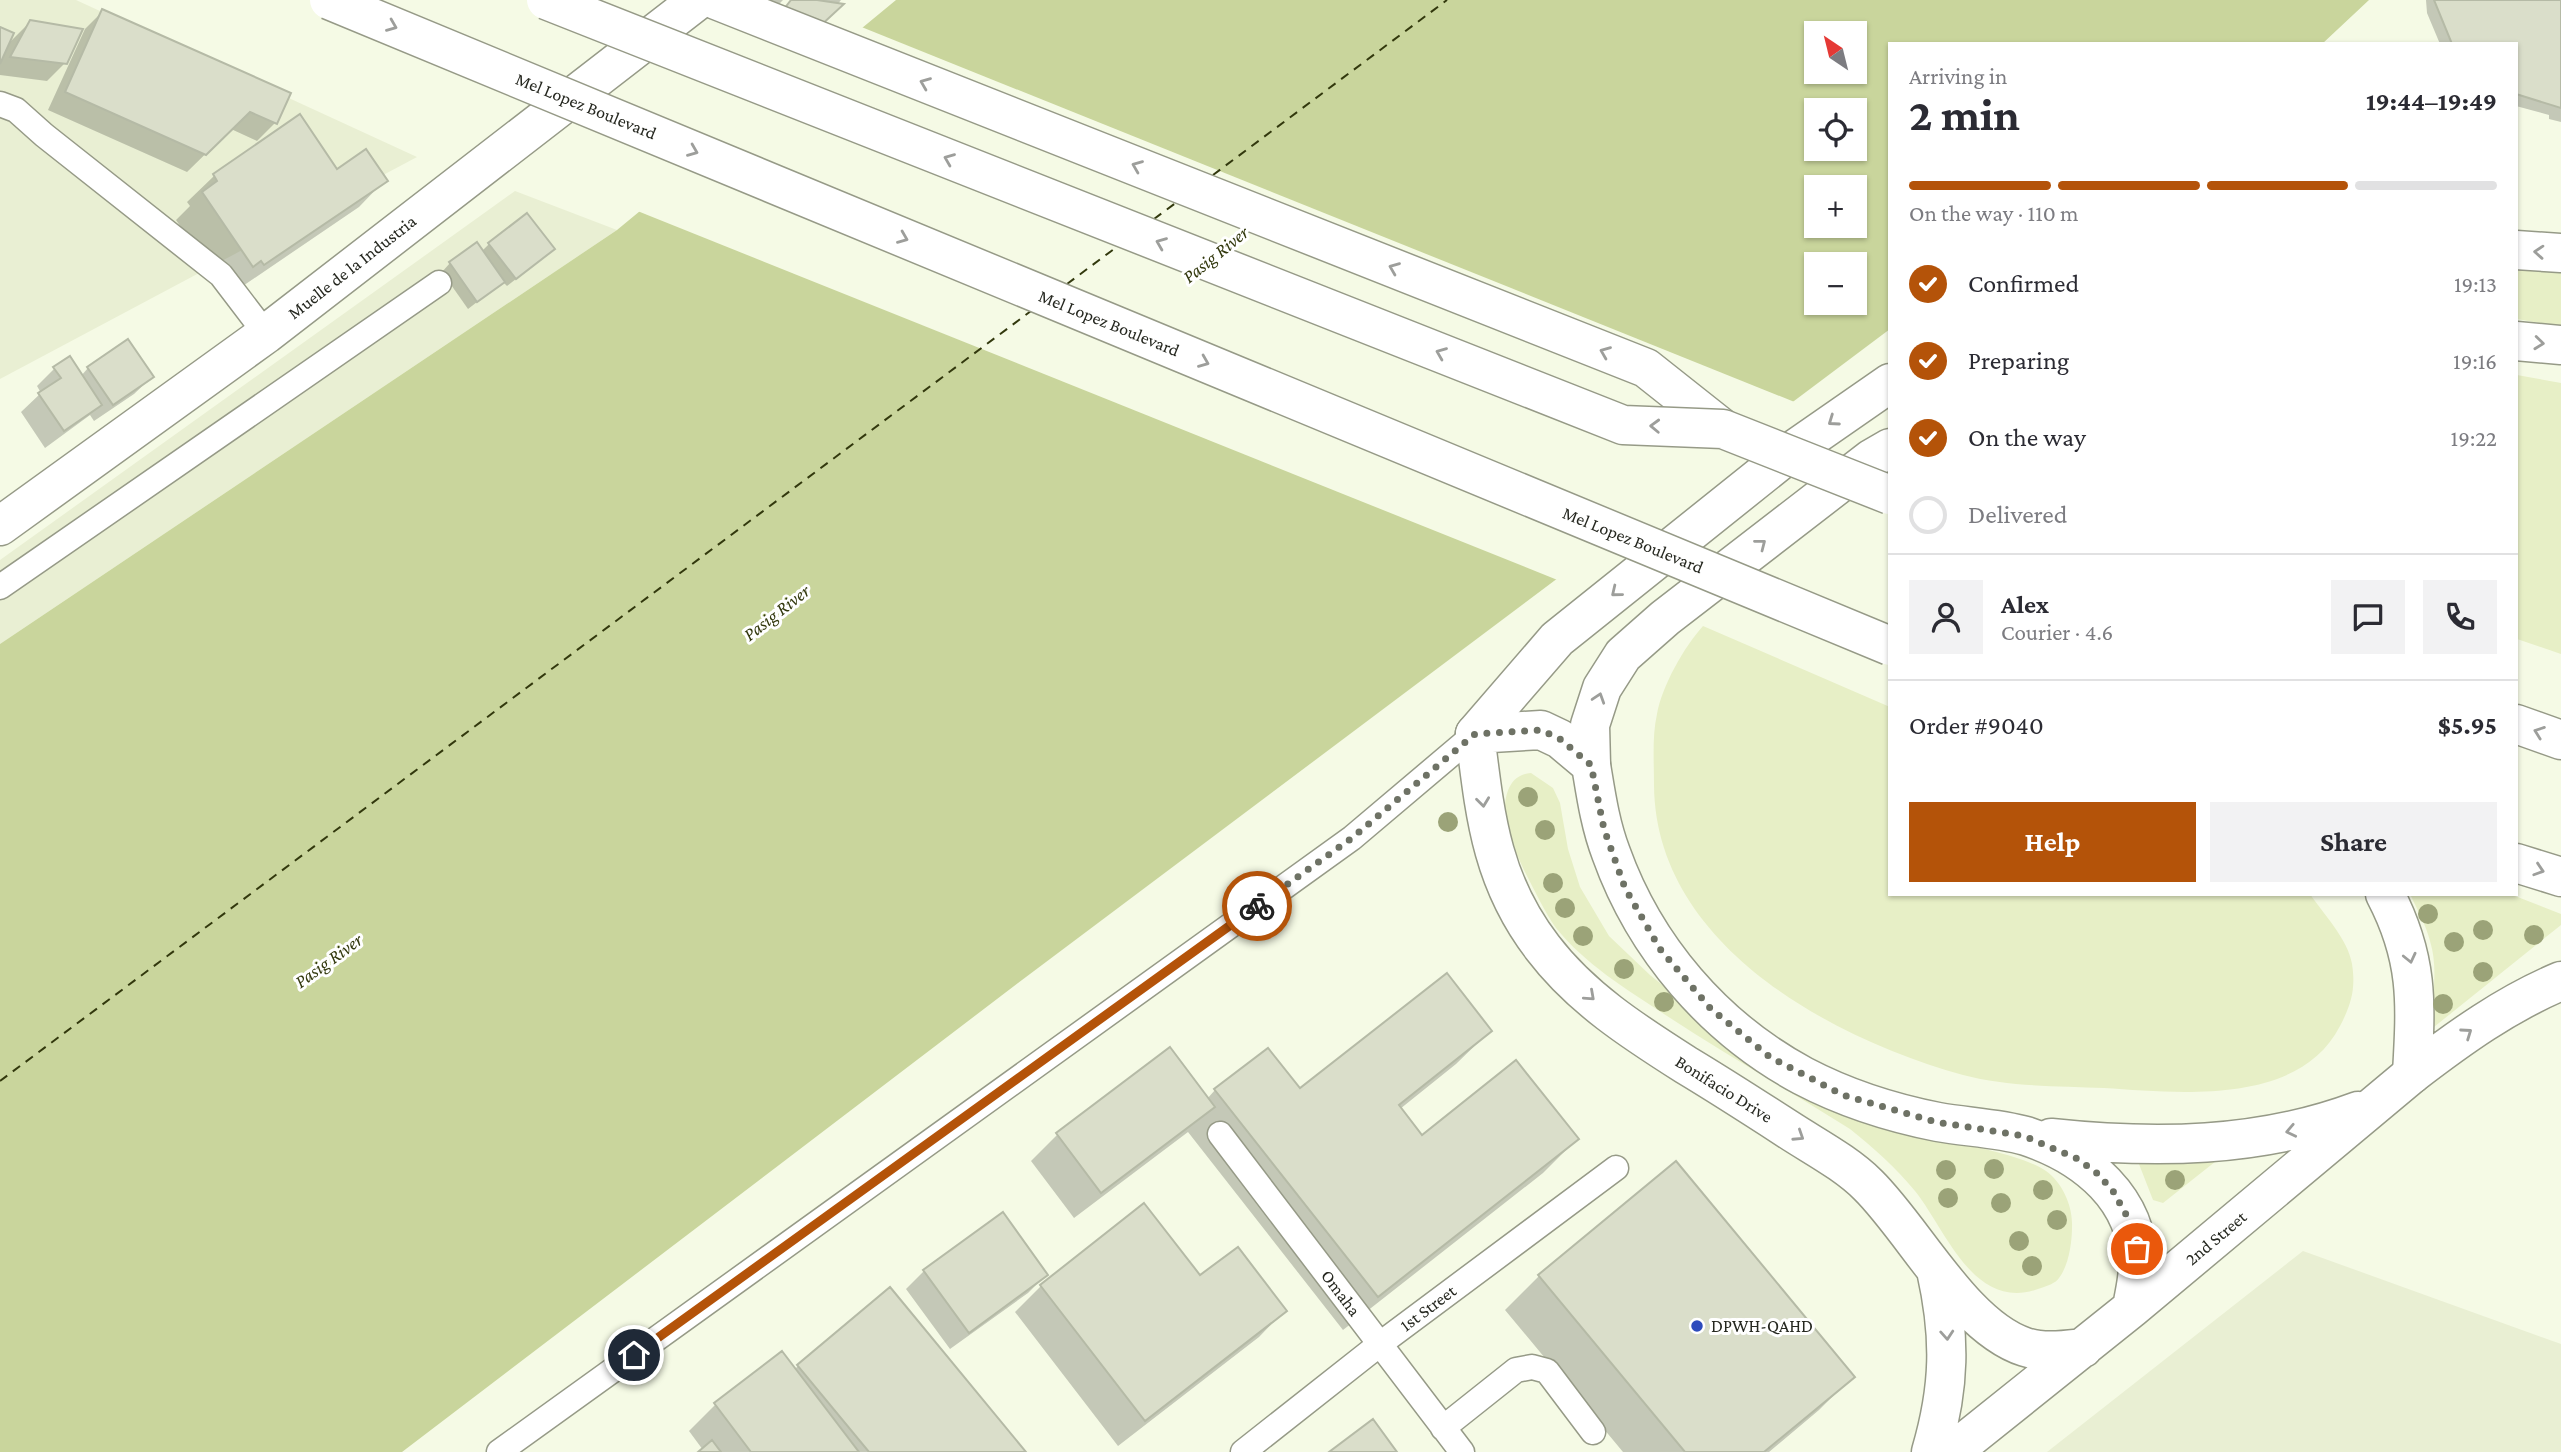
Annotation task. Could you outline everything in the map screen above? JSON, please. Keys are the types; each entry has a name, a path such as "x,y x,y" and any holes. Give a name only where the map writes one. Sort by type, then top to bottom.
{"main road":[{"name":"Mel Lopez Boulevard","path":"329,0 1888,645"},
{"path":"545,0 1623,425 1723,429"},
{"name":"Muelle de la Industria","path":"0,527 266,334 698,0"},
{"path":"716,0 1646,368 1723,429 1888,494"},
{"path":"2518,250 2561,253"},
{"path":"2518,341 2561,345"},
{"path":"1475,734 1557,639 1792,451 1888,384"},
{"path":"1888,449 1871,459 1676,609 1623,655 1602,688 1590,725 1591,765 1598,808 1625,888 1660,949 1711,1009 1770,1057 1843,1095 1936,1122 2024,1136 2134,1146 2220,1142 2288,1132 2342,1117 2379,1103"},
{"path":"2518,725 2561,740"},
{"path":"1475,734 1541,730 1560,739 1591,765"},
{"name":"Bonifacio Drive","path":"1475,734 1485,818 1494,857 1525,922 1562,971 1609,1013 1866,1182 1900,1219 1936,1268 1988,1326 2024,1346 2044,1350 2083,1348"},
{"path":"2518,864 2561,877"},
{"path":"2386,896 2400,924 2413,971 2415,996 2412,1074"},
{"name":"2nd Street","path":"1952,1452 2132,1308 2412,1074 2480,1023 2531,994 2561,981"},
{"path":"2024,1136 2078,1159 2098,1174 2126,1210 2133,1227 2138,1266 2132,1308"},
{"path":"1931,1452 1944,1406 1948,1357 1944,1303 1936,1268"}],"lane":[{"path":"0,104 16,110 221,275 266,334"},
{"path":"0,587 439,283"},
{"path":"499,1452 1352,838 1475,734"},
{"name":"Omaha","path":"1220,1134 1462,1452"},
{"name":"1st Street","path":"1243,1452 1380,1344 1616,1168"},
{"path":"1443,1428 1516,1370 1532,1367 1547,1371 1593,1432"}],"shaded area":[{"path":"0,0 76,0 417,157 0,379"},
{"path":"515,191 617,230 0,644 0,560"},
{"path":"2518,263 2561,271 2561,327 2518,319"},
{"path":"2518,375 2561,383 2561,654 2518,639"},
{"path":"1703,626 1888,706 1888,896 2311,896 2341,936 2352,964 2352,996 2340,1026 2321,1052 2297,1070 2267,1082 2235,1089 2167,1092 2015,1084 1980,1079 1912,1058 1859,1036 1807,1009 1759,976 1717,937 1684,892 1662,842 1654,785 1655,722 1664,691 1688,645"},
{"path":"1531,773 1553,788 1560,803 1568,849 1580,887 1609,936 1681,1000 1950,1140 2026,1161 2052,1176 2066,1196 2072,1219 2069,1253 2058,1280 2041,1288 2018,1293 1998,1289 1980,1279 1951,1246 1915,1191 1859,1136 1650,1005 1607,975 1567,941 1548,915 1514,849 1505,814 1509,788 1519,776"},
{"path":"2411,896 2515,896 2561,914 2561,925 2429,1031 2434,963 2426,929"},
{"path":"2230,1150 2163,1203 2153,1200 2137,1159"},
{"path":"2303,1251 2561,1344 2561,1452 2047,1452"}],"water":[{"name":"Pasig River","path":"896,0 2369,0 2324,42 1888,42 1888,330 1022,980 402,1452 0,1452 0,644 617,230"}],"pier":[{"path":"859,26 1797,403 1560,581 635,210"}],"building":[{"path":"791,0 844,4 818,28 784,9"},
{"path":"2434,0 2561,0 2561,108 2518,95 2518,42 2451,42"},
{"path":"102,9 291,93 277,124 250,112 206,155 65,92"},
{"path":"30,20 83,29 67,64 10,57"},
{"path":"0,27 14,33 0,64"},
{"path":"300,114 337,169 366,149 388,181 264,265 261,261 253,267 202,192 217,181 213,174"},
{"path":"527,213 555,249 516,279 488,243"},
{"path":"477,242 505,282 477,302 449,262"},
{"path":"128,339 154,377 113,405 87,367"},
{"path":"70,356 102,405 64,431 38,393 61,378 53,367"},
{"path":"1447,973 1492,1031 1399,1105 1422,1135 1516,1060 1579,1139 1378,1297 1214,1089 1268,1048 1300,1088"},
{"path":"1170,1047 1215,1107 1101,1193 1056,1133"},
{"name":"DPWH-QAHD","path":"1676,1161 1855,1377 1764,1452 1685,1452 1538,1275"},
{"path":"1144,1203 1200,1275 1238,1247 1287,1311 1145,1421 1040,1285"},
{"path":"1003,1212 1048,1275 969,1333 923,1270"},
{"path":"890,1287 1026,1452 869,1452 797,1365"},
{"path":"782,1351 859,1452 751,1452 714,1403"},
{"path":"1373,1419 1397,1452 1329,1452"},
{"path":"712,1440 721,1452 698,1452"}],"ferry route":[{"path":"1213,175 1447,0"},
{"path":"1154,219 1177,202"},
{"path":"1067,284 1118,246"},
{"path":"0,1081 1031,311"}],"way so far":[{"path":"1257,906 1352,838 1475,734 1541,730 1560,739 1591,765 1598,808 1610,850 1625,888 1642,920 1684,980 1738,1033 1770,1057 1843,1095 1936,1122 2024,1136 2078,1159 2098,1174 2126,1210 2133,1227 2137,1249"}],"place":[{"name":"DPWH-QAHD","path":"1697,1326"}],"route":[{"path":"634,1355 1257,906"}]}
